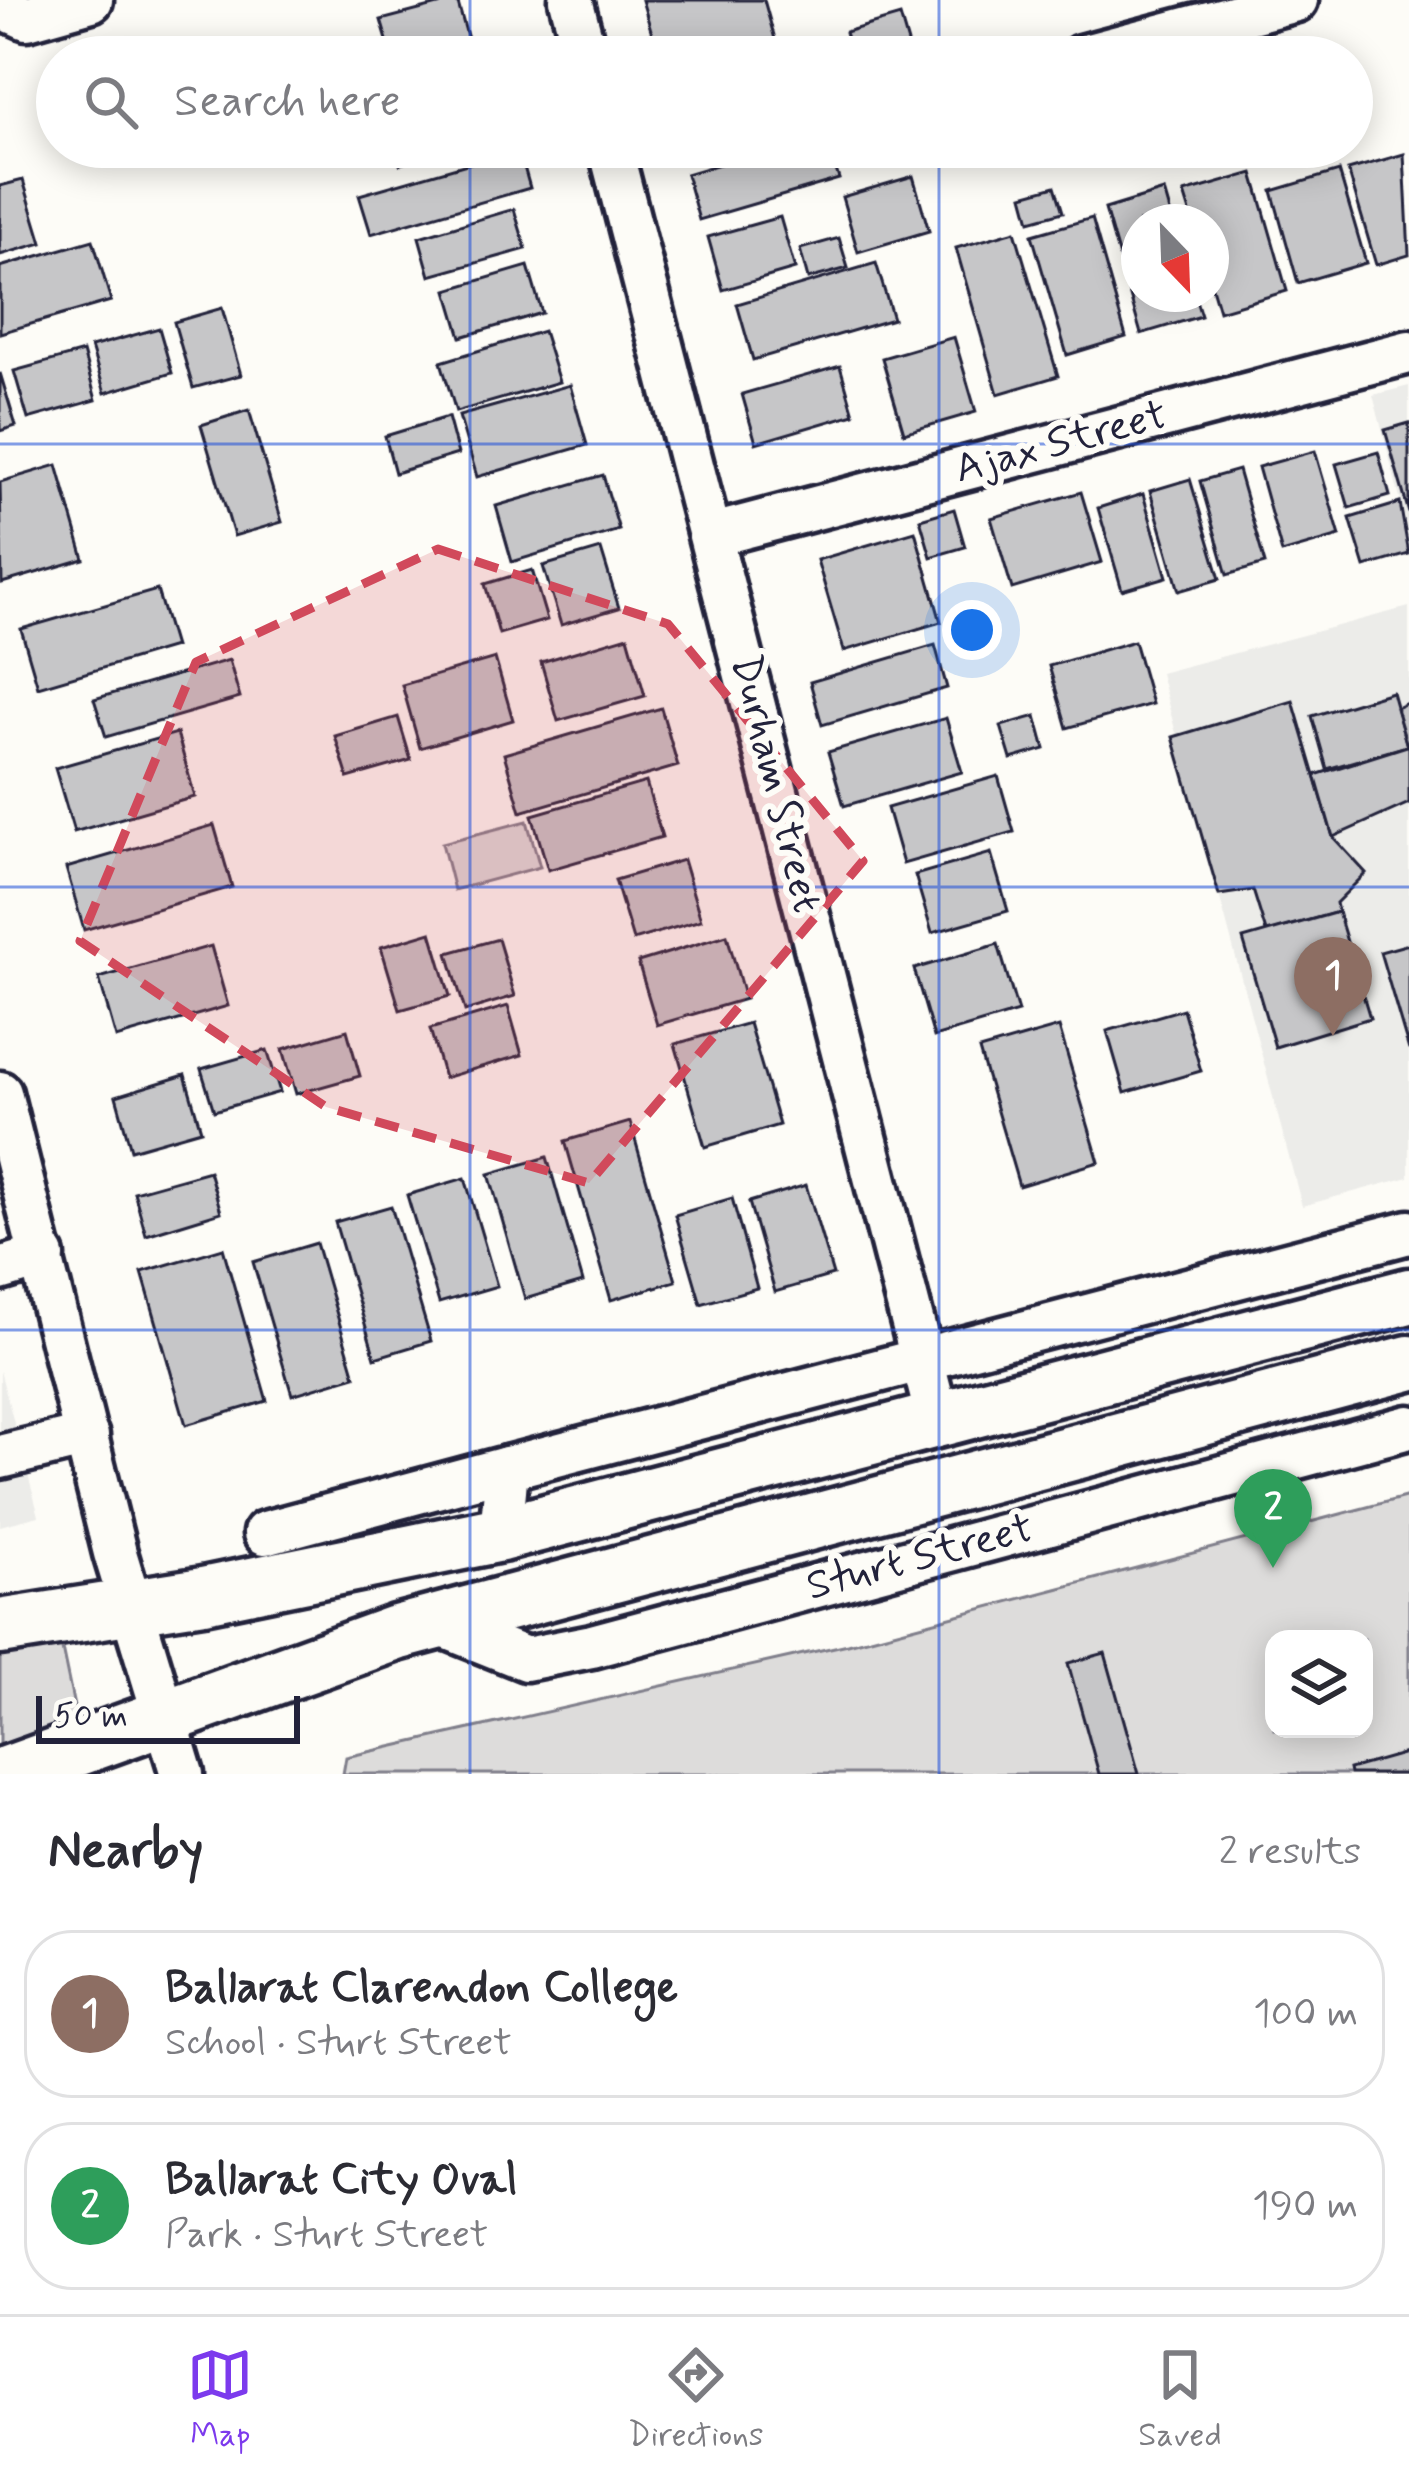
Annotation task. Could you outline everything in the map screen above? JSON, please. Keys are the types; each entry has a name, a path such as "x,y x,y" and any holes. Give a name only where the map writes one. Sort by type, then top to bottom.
{"main road":[{"path":"0,1627 135,1607 501,1534 1409,1296"},
{"name":"Sturt Street","path":"7,1774 434,1622 1409,1363"}],"street":[{"path":"0,6 27,18 91,0"},
{"path":"571,0 580,36"},
{"path":"1160,36 1296,0"},
{"name":"Durham Street","path":"616,168 938,1421"},
{"name":"Ajax Street","path":"713,535 1409,352"},
{"path":"0,1093 115,1553 182,1774"},
{"path":"266,1533 1409,1232"},
{"path":"0,1269 43,1256"},
{"name":"Sturt Street","path":"434,1622 526,1659 592,1646 1409,1427"},
{"path":"0,1457 87,1436"},
{"path":"501,1534 507,1468"}],"highlighted area":[{"path":"438,549 668,624 863,861 589,1183 326,1107 80,941 196,662"}],"shaded area":[{"path":"1409,386 1409,533 1373,395"},
{"path":"1409,607 1409,1177 1302,1206 1160,673"},
{"path":"527,821 540,867 454,890 442,843"},
{"path":"0,1371 39,1516 0,1526"},
{"path":"1409,1496 1409,1774 343,1774 346,1757 848,1644"},
{"path":"60,1639 77,1721 0,1750 0,1647"}],"building":[{"path":"457,0 467,36 386,36 381,20"},
{"path":"642,0 764,0 774,36 653,36"},
{"path":"900,16 906,36 846,36 845,32"},
{"path":"1404,154 1409,255 1376,265 1348,170 1373,168 1373,163"},
{"path":"453,168 524,168 530,188 371,234 359,195"},
{"path":"706,168 836,168 839,179 699,220 686,174"},
{"path":"1339,171 1366,263 1298,283 1272,191"},
{"path":"1253,173 1287,291 1229,308 1229,204 1187,204 1184,193"},
{"path":"913,176 929,231 858,252 842,197"},
{"path":"23,180 42,243 0,255 0,186"},
{"path":"1055,186 1063,212 1030,221 1023,195"},
{"path":"1164,191 1168,204 1121,204"},
{"path":"1121,204 1121,265 1105,209"},
{"path":"514,209 526,249 430,276 419,237"},
{"path":"780,217 795,269 723,290 708,237"},
{"path":"1092,218 1126,337 1067,355 1032,235"},
{"path":"1015,231 1058,376 998,394 956,248"},
{"path":"839,238 848,268 808,279 800,249"},
{"path":"93,240 111,301 0,333 0,267"},
{"path":"876,263 893,319 753,360 737,304"},
{"path":"528,266 542,313 461,337 447,290"},
{"path":"222,308 241,375 193,388 174,322"},
{"path":"1135,312 1200,312 1201,316 1141,334"},
{"path":"159,328 172,373 105,393 91,347"},
{"path":"543,331 559,382 456,412 441,362"},
{"path":"954,337 976,412 904,433 882,358"},
{"path":"83,352 96,400 28,419 14,371"},
{"path":"840,366 854,414 756,443 742,394"},
{"path":"0,373 16,426 0,431"},
{"path":"570,385 587,445 477,477 459,416"},
{"path":"249,410 282,522 234,536 201,425"},
{"path":"448,417 458,454 395,473 385,436"},
{"path":"1409,423 1409,513 1385,430"},
{"path":"1315,451 1340,536 1282,553 1258,467"},
{"path":"1378,452 1390,496 1349,508 1336,464"},
{"path":"57,465 84,559 2,583 0,482"},
{"path":"1238,470 1265,564 1227,575 1200,481"},
{"path":"603,475 619,530 512,562 496,506"},
{"path":"1190,479 1220,579 1179,591 1150,491"},
{"path":"1081,492 1102,562 1012,589 991,518"},
{"path":"1143,494 1167,577 1122,590 1098,508"},
{"path":"1400,503 1409,554 1365,567 1350,518"},
{"path":"954,509 965,547 931,557 920,519"},
{"path":"915,531 941,622 844,651 817,560"},
{"path":"601,549 619,608 561,625 543,566"},
{"path":"532,570 547,620 499,634 485,584"},
{"path":"157,590 174,647 38,687 21,629"},
{"path":"628,636 645,696 558,721 541,662"},
{"path":"1134,641 1152,704 1067,728 1049,666"},
{"path":"935,645 947,688 822,725 810,682"},
{"path":"495,658 513,720 420,748 402,685"},
{"path":"229,660 240,698 106,737 94,699"},
{"path":"1392,692 1407,746 1327,769 1312,716"},
{"path":"1293,701 1333,837 1366,873 1336,903 1338,912 1266,932 1253,890 1219,895 1173,737"},
{"path":"1409,702 1409,803 1333,837 1315,775 1407,746 1396,708"},
{"path":"661,708 678,766 521,812 504,754"},
{"path":"1036,716 1045,749 1011,759 1001,726"},
{"path":"398,717 411,760 348,778 335,736"},
{"path":"946,718 962,772 844,806 828,752"},
{"path":"177,733 195,797 74,832 55,768"},
{"path":"998,776 1014,832 903,864 887,808"},
{"path":"646,782 662,837 548,870 532,815"},
{"path":"214,825 232,887 84,930 66,868"},
{"path":"991,853 1008,911 932,933 915,875"},
{"path":"683,860 701,920 633,940 615,880"},
{"path":"1338,912 1370,1018 1275,1047 1243,939"},
{"path":"431,932 450,996 400,1010 381,947"},
{"path":"727,935 745,999 657,1025 638,962"},
{"path":"498,939 515,996 465,1011 448,953"},
{"path":"998,944 1018,1012 934,1037 914,969"},
{"path":"1409,944 1409,1050 1380,952"},
{"path":"211,946 228,1006 116,1038 99,978"},
{"path":"508,1006 522,1055 444,1078 430,1029"},
{"path":"1183,1009 1201,1071 1125,1093 1107,1031"},
{"path":"749,1023 779,1125 705,1147 675,1044"},
{"path":"1059,1027 1099,1162 1019,1186 979,1050"},
{"path":"347,1030 360,1076 296,1094 283,1049"},
{"path":"267,1050 280,1092 214,1111 201,1069"},
{"path":"185,1075 201,1130 131,1150 116,1096"},
{"path":"630,1122 676,1281 611,1300 565,1141"},
{"path":"547,1157 583,1282 525,1299 489,1174"},
{"path":"209,1171 221,1212 146,1235 134,1192"},
{"path":"465,1178 497,1286 439,1303 407,1195"},
{"path":"806,1185 833,1275 775,1292 749,1202"},
{"path":"732,1198 757,1288 701,1304 675,1215"},
{"path":"391,1206 431,1341 375,1358 335,1222"},
{"path":"316,1243 355,1376 292,1395 253,1262"},
{"path":"223,1248 267,1401 186,1425 142,1272"},
{"path":"1105,1653 1139,1774 1099,1774 1068,1663"},
{"path":"1409,1752 1409,1774 1350,1774 1349,1769"}],"place":[{"name":"Ballarat Clarendon College","path":"1333,1036"},
{"name":"Ballarat City Oval","path":"1273,1568"}]}
